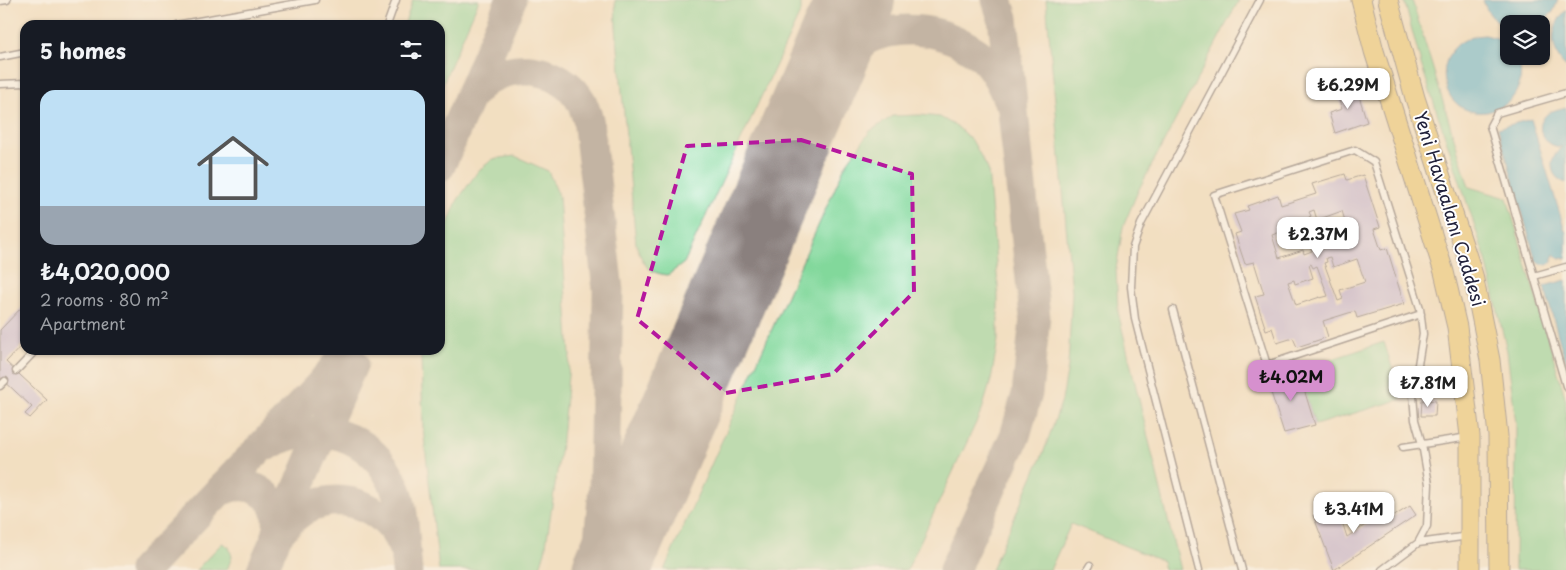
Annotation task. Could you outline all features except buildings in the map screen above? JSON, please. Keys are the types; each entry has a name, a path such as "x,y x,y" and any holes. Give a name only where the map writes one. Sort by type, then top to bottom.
{"main road":[{"name":"Yeni Havaalanı Caddesi","path":"1362,0 1374,51 1444,272 1457,327 1470,432 1470,570"},
{"name":"Yeni Havaalanı Caddesi","path":"1388,0 1415,98 1473,275 1490,360 1497,428 1499,570"},
{"path":"1470,432 1497,428"}],"lane":[{"path":"0,1 7,0"},
{"path":"204,20 315,0"},
{"path":"389,20 396,0"},
{"path":"1200,570 1135,318 1131,287 1133,247 1141,224 1260,0"},
{"path":"0,57 20,53"},
{"path":"0,84 20,83"},
{"path":"1566,93 1497,112 1490,126 1566,386"},
{"path":"1382,570 1418,543 1427,526 1429,484 1422,444 1415,420 1413,395 1423,334 1421,314 1374,162 1355,150 1214,195 1267,365 1421,314"},
{"path":"1534,276 1566,267"},
{"path":"1173,310 1242,570"},
{"path":"16,371 31,355"},
{"path":"1403,447 1470,432"},
{"path":"1418,543 1470,536"}],"highlighted area":[{"path":"801,140 912,174 914,292 833,374 726,393 637,319 687,146"}],"green space":[{"path":"413,0 479,0 445,78 445,20 406,20"},
{"path":"615,0 801,0 801,11 684,263 668,275 655,272 646,266 636,244"},
{"path":"1046,0 1239,0 1138,191 1123,227 1116,269 1118,312 1180,570 1164,570 1162,561 1071,524 1050,570 991,570 1044,451 1062,400 1068,367 1072,292"},
{"path":"1404,0 1412,0 1469,187 1507,198 1566,400 1566,570 1515,570 1516,424 1507,351 1486,260 1421,64"},
{"path":"920,115 940,117 959,128 973,142 988,169 998,286 998,340 991,380 982,410 907,570 664,570 845,166 870,131 893,116"},
{"path":"515,156 548,171 559,196 570,355 562,439 545,552 539,570 439,570 423,428 421,355 445,355 445,231 457,201 478,171 493,159"},
{"path":"1384,342 1402,399 1315,425 1298,370"},
{"path":"222,543 229,547 232,557 227,570 196,570"}],"water":[{"path":"1483,0 1558,0 1550,15 1500,15 1500,23 1492,17"},
{"path":"1566,10 1566,67 1560,60 1554,46 1554,31"},
{"path":"1485,35 1497,38 1500,40 1500,65 1519,65 1520,82 1513,97 1502,107 1487,112 1469,111 1456,103 1448,91 1444,77 1446,62 1453,49 1466,39"},
{"path":"1566,107 1566,183 1556,176 1552,166 1554,156 1562,147 1550,144 1542,136 1541,125 1547,114"},
{"path":"1531,119 1566,234 1566,258 1559,259 1554,254 1552,262 1546,264 1536,261 1498,128"},
{"path":"1566,280 1566,364 1544,286"}],"taxiway":[{"path":"445,154 511,0"},
{"path":"824,70 841,27 845,0"},
{"path":"954,570 1015,436 1027,394 1035,317 1003,18 997,0"},
{"path":"814,94 826,75 853,47 881,34 910,30 940,34 977,53 993,69 1007,97"},
{"path":"468,100 479,87 493,77 506,72 535,70 561,80 572,89 581,101 588,119 608,290 604,487 596,570"},
{"path":"144,570 320,385 345,355"},
{"path":"262,570 353,363"},
{"path":"268,445 286,436 305,432 323,432 341,436 358,443 373,454 385,469 395,487 401,506 407,570"},
{"path":"221,490 233,486 243,486 260,491 270,499 276,509 278,533"},
{"path":"281,531 293,518 307,508 322,503 351,502 377,514 388,524 404,550"}],"runway":[{"path":"611,570 838,38 856,0"}]}
